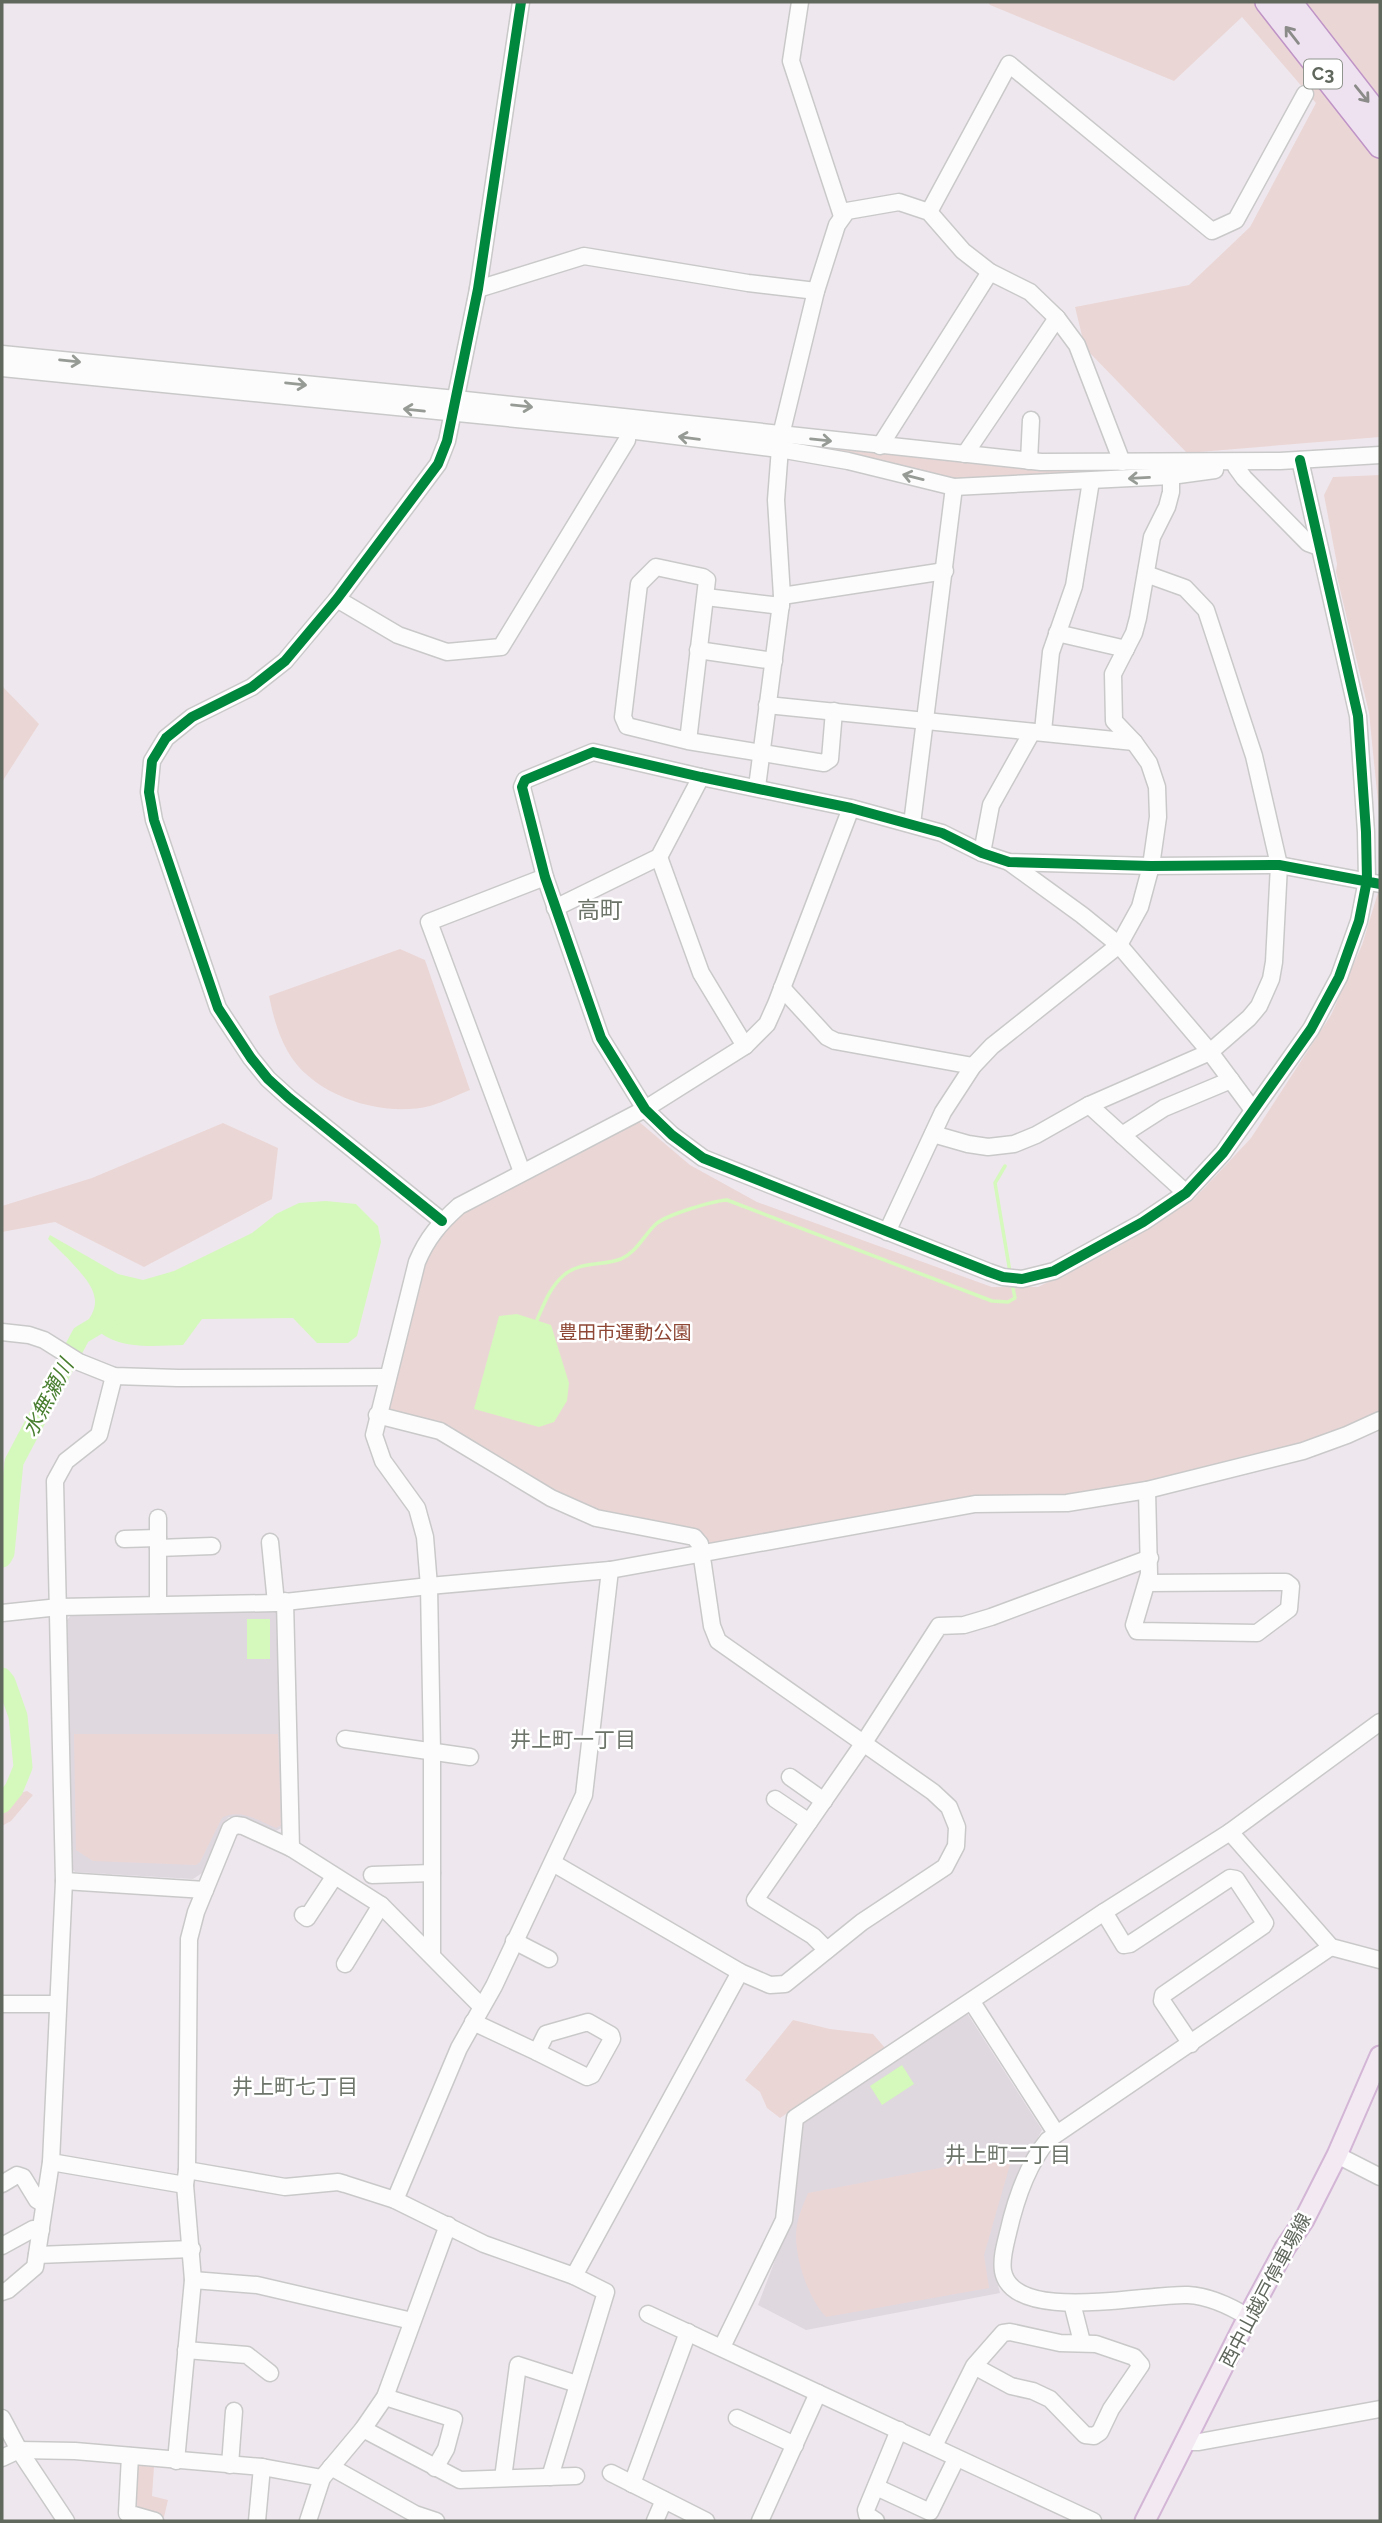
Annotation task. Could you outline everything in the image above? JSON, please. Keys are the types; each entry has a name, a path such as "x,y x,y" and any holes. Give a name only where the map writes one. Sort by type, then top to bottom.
{"highway":[{"name":"C3","path":"1267,2 1380,146"},
{"name":"C3","path":"1290,2 1380,118"}],"main road":[{"name":"西中山越戸停車場線","path":"1145,2521 1248,2317 1285,2248 1304,2220 1337,2155 1380,2056"}],"street":[{"path":"442,1221 289,1098 268,1079 251,1058 218,1008 154,820 149,792 152,761 166,738 192,717 252,687 285,661 337,599 438,464 447,441 478,289 520,2"},
{"path":"800,2 791,61 842,216"},
{"path":"929,212 1009,64 1212,231 1236,220 1305,94"},
{"path":"757,787 782,601 776,500 780,442 816,291 842,216 847,211 899,202 929,212 963,251 990,272 1030,292 1057,318 1077,345 1122,462"},
{"path":"478,289 584,256 748,283 816,291"},
{"path":"880,446 990,272"},
{"path":"965,454 1057,318"},
{"path":"2,354 780,442 954,488 1171,476 1280,461"},
{"path":"2,368 454,406 628,430 780,442 880,446 1029,461 1280,461 1380,455"},
{"path":"1029,461 1031,420"},
{"path":"337,599 398,635 447,652 501,647 627,440 628,430"},
{"path":"1300,460 1358,716 1366,832 1373,882 1339,977 1311,1029 1223,1153 1186,1193 1143,1222 1054,1271 1021,1279 1003,1277 703,1158 672,1135 645,1109 601,1038 545,877 522,787 524,780 593,752 851,808 912,824 942,833 982,853 1009,862 1151,866 1279,865 1373,882"},
{"path":"1236,467 1308,543 1319,547"},
{"path":"887,1232 943,1112 973,1066 992,1046 1119,944 1140,907 1151,866 1158,817 1157,787 1149,763 1134,741 1116,724 1112,712 1113,674 1138,618 1152,537 1169,500 1171,476"},
{"path":"982,853 991,805 1037,732 1051,652 1075,579 1091,481"},
{"path":"912,824 954,488"},
{"path":"688,741 707,580 656,567 639,584 622,716 629,728 688,741 761,754 828,762 834,711"},
{"path":"706,597 782,601 945,571"},
{"path":"933,1134 977,1146 1014,1144 1036,1135 1089,1105 1210,1052 1249,1018 1259,1006 1271,979 1275,962 1279,865 1254,756 1210,618 1202,604 1185,588 1146,574"},
{"path":"1058,633 1126,649"},
{"path":"698,650 774,661"},
{"path":"767,705 1134,741"},
{"path":"555,908 659,857 701,777"},
{"path":"432,1954 429,1586 422,1522 417,1508 383,1461 374,1435 417,1262 426,1241 442,1221 460,1206 645,1109 745,1046 767,1024 851,808"},
{"path":"659,857 701,973 745,1046"},
{"path":"1009,862 1119,944 1210,1052 1253,1110"},
{"path":"522,1172 429,922 545,877"},
{"path":"782,988 827,1037 835,1041 973,1066"},
{"path":"1122,1135 1164,1108 1231,1080"},
{"path":"1089,1105 1186,1193"},
{"path":"2,1332 29,1335 54,1345 79,1362 114,1376 387,1377"},
{"path":"2,2292 35,2267 51,2162 64,1881 55,1481 66,1461 99,1435 114,1376"},
{"path":"377,1415 440,1431 551,1498 596,1518 694,1537 699,1541 712,1626 718,1641 933,1792 949,1807 955,1820 957,1841 945,1867 862,1922 798,1976 779,1985 770,1985 740,1972 553,1863"},
{"path":"2,1613 59,1606 280,1602 610,1570 975,1504 1067,1503 1147,1490 1303,1451 1380,1420"},
{"path":"1147,1490 1150,1558 1147,1583 1134,1625 1137,1631 1257,1633 1289,1609 1291,1586 1286,1582 1147,1583"},
{"path":"158,1518 158,1605"},
{"path":"124,1539 212,1546"},
{"path":"270,1542 280,1602 291,1848"},
{"path":"827,1950 813,1936 755,1900 863,1744 939,1626 964,1625 991,1618 1150,1558"},
{"path":"395,2200 459,2048 494,1986 584,1795 610,1570"},
{"path":"722,2347 784,2220 795,2118 1104,1912 1230,1832 1380,1722"},
{"path":"345,1739 470,1757"},
{"path":"790,1776 824,1801"},
{"path":"775,1799 809,1822"},
{"path":"176,2460 193,2280 186,2177 188,1939 230,1829 236,1825 243,1826 291,1848 382,1905 481,2006"},
{"path":"1230,1832 1331,1947 1380,1960"},
{"path":"372,1875 432,1873"},
{"path":"303,1915 307,1918 334,1877"},
{"path":"1104,1912 1124,1945 1130,1944 1230,1878 1236,1879 1265,1923 1163,1995 1162,2001 1191,2044"},
{"path":"64,1881 205,1889"},
{"path":"345,1964 382,1905"},
{"path":"514,1941 549,1959"},
{"path":"1248,2317 1229,2305 1190,2295 1072,2303 1027,2298 1015,2291 1006,2280 1002,2269 1010,2224 1035,2155 1056,2133 1331,1947"},
{"path":"574,2276 740,1972"},
{"path":"972,2002 1056,2133"},
{"path":"2,2004 57,2004"},
{"path":"473,2022 537,2052"},
{"path":"1337,2155 1380,2177"},
{"path":"51,2162 285,2186 338,2182 395,2200 484,2244 574,2276 606,2292 551,2477"},
{"path":"2,2184 16,2175 23,2178 37,2200 44,2204"},
{"path":"308,2521 326,2472 363,2429 385,2397 448,2225"},
{"path":"2,2246 33,2228 41,2230"},
{"path":"37,2255 192,2249"},
{"path":"193,2280 257,2285 412,2320"},
{"path":"1072,2303 1082,2342"},
{"path":"648,2314 1093,2521"},
{"path":"632,2484 688,2332"},
{"path":"934,2446 974,2366 1003,2333 1010,2332 1060,2343 1096,2344 1134,2357 1141,2365 1111,2409 1100,2432 1094,2436 1086,2435 1050,2399 1033,2391 1011,2386 974,2366"},
{"path":"186,2350 247,2355 270,2373"},
{"path":"503,2478 517,2365 577,2384"},
{"path":"760,2521 818,2393"},
{"path":"385,2397 454,2418 446,2449 435,2468"},
{"path":"1185,2442 1199,2442 1380,2409"},
{"path":"230,2465 234,2411"},
{"path":"2,2418 19,2450 66,2521"},
{"path":"737,2418 795,2445"},
{"path":"363,2429 460,2480 576,2476"},
{"path":"876,2521 867,2515 866,2510 899,2430"},
{"path":"2,2458 19,2450 75,2451 326,2472 415,2514 436,2521"},
{"path":"131,2456 127,2513 155,2521"},
{"path":"876,2487 930,2512 957,2459"},
{"path":"257,2521 262,2467"},
{"path":"611,2473 706,2521"},
{"path":"655,2521 664,2500"}],"shaded area":[{"path":"326,1201 356,1204 378,1226 381,1242 357,1336 348,1343 317,1343 293,1318 202,1319 183,1345 144,1346 119,1342 108,1338 88,1321 95,1306 92,1288 48,1239 50,1235 118,1274 143,1280 174,1271 252,1233 276,1214 299,1203"},
{"path":"517,1314 551,1325 569,1383 567,1401 554,1422 539,1427 474,1409 499,1316"},
{"path":"271,1609 276,1612 283,1827 276,1831 244,1817 229,1817 224,1822 202,1873 193,1879 75,1872 72,1869 67,1620 73,1613"},
{"path":"247,1619 270,1619 270,1659 247,1659"},
{"path":"967,2013 1042,2130 1022,2167 995,2250 994,2270 1000,2293 806,2330 758,2305 790,2221 802,2119"},
{"path":"902,2065 914,2084 882,2105 870,2086"}],"green space":[{"path":"988,2 1380,2 1380,437 1187,453 1085,348 1075,307 1189,285 1250,227 1316,103 1242,17 1174,81"},
{"path":"803,441 1215,466 964,481 929,476 802,445"},
{"path":"1380,475 1380,822 1369,713 1336,572 1337,564 1324,495 1333,477"},
{"path":"2,686 39,724 2,782"},
{"name":"豊田市運動公園","path":"1380,886 1380,1412 1301,1446 1143,1489 1056,1498 707,1550 701,1537 588,1513 383,1409 426,1253 459,1214 637,1120 690,1165 757,1202 992,1287 1038,1287 1116,1248 1193,1200 1251,1138 1331,1015 1362,945"},
{"path":"400,949 425,960 470,1090 430,1106 411,1109 391,1109 350,1100 314,1081 288,1052 276,1025 269,996"},
{"path":"223,1123 278,1148 272,1199 144,1267 55,1222 2,1232 2,1206 92,1178"},
{"path":"74,1734 278,1734 281,1825 276,1828 235,1814 222,1818 196,1865 93,1861 76,1850"},
{"path":"27,1791 33,1795 11,1821 2,1826 2,1807 17,1794"},
{"path":"793,2020 830,2029 873,2034 886,2049 780,2118 767,2108 760,2092 745,2080"},
{"path":"1003,2156 1011,2161 984,2255 989,2288 826,2317 807,2286 797,2248 797,2225 808,2193"},
{"path":"133,2465 154,2467 152,2496 168,2500 164,2517 133,2507"}],"waterway":[{"path":"1005,1166 995,1183 1010,1272"},
{"path":"537,1320 551,1290 570,1271 621,1259 632,1252 661,1220 690,1209 727,1200 992,1301 1008,1302 1015,1298 1012,1283"},
{"name":"水無瀬川","path":"2,1558 5,1553 14,1462 81,1335 116,1314"},
{"name":"水無瀬川","path":"2,1677 18,1716 23,1767 14,1789 2,1804"}],"cycle path":[{"path":"442,1221 289,1098 268,1079 251,1058 218,1008 154,820 149,792 152,761 166,738 192,717 252,687 285,661 337,599 438,464 447,441 478,289 521,2"},
{"path":"1300,460 1358,716 1367,880 1359,921 1339,977 1311,1029 1223,1153 1186,1193 1143,1222 1054,1271 1022,1279 1003,1277 703,1158 672,1135 645,1109 601,1038 545,877 522,787 525,780 593,752 851,808 942,833 982,853 1009,862 1151,866 1279,865 1380,884"}],"district":[{"name":"高町","path":"600,910"},
{"name":"井上町一丁目","path":"573,1740"},
{"name":"井上町七丁目","path":"295,2087"},
{"name":"井上町二丁目","path":"1008,2155"}]}
